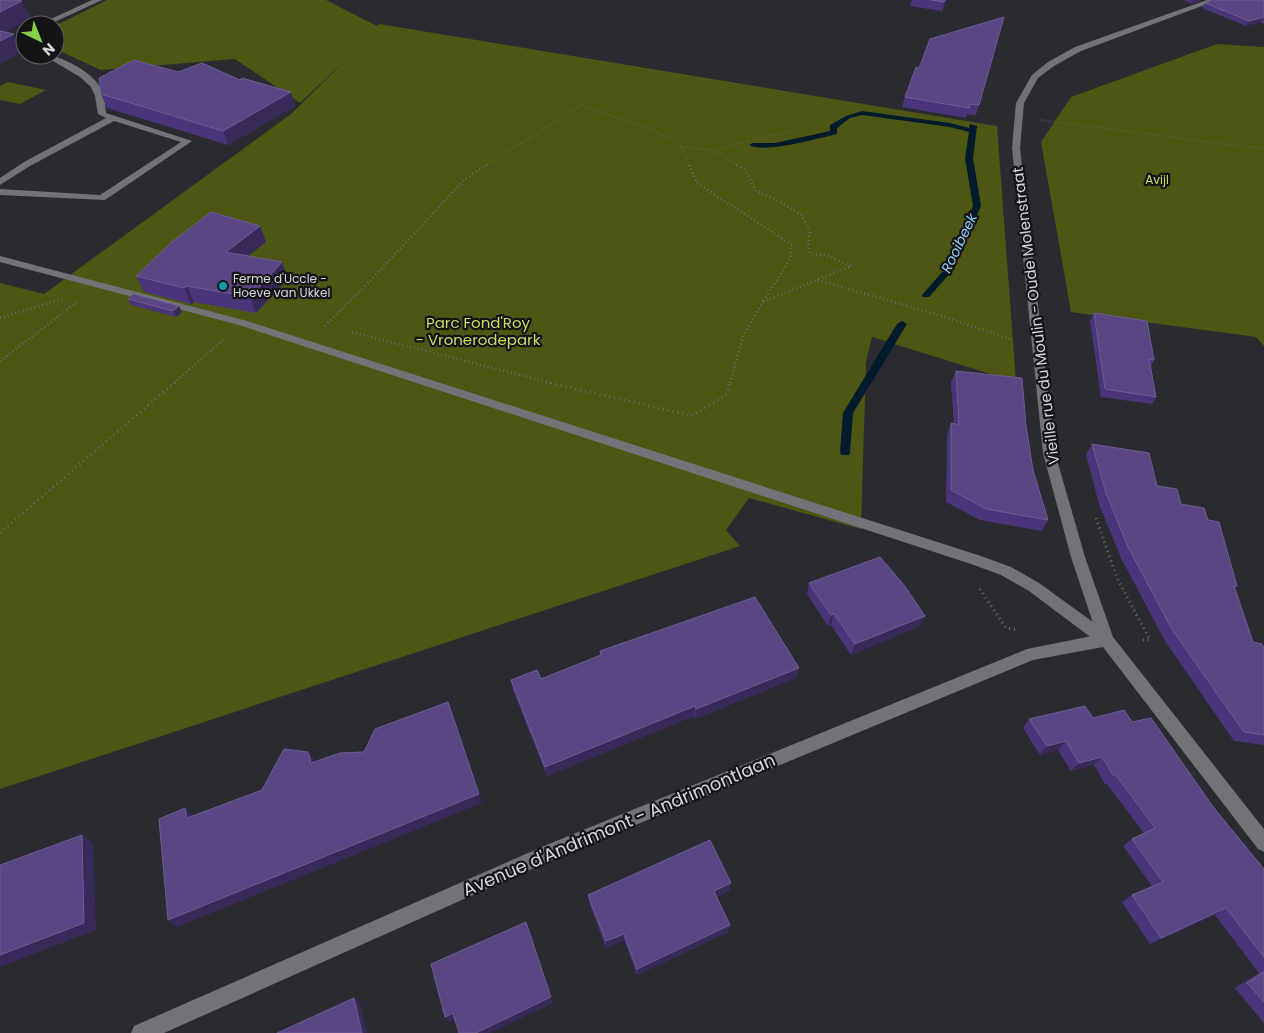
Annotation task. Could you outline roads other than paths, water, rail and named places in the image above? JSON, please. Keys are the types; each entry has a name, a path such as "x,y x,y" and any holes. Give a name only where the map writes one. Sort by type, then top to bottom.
{"street":[{"path":"64,15 98,0"},
{"name":"Vieille rue du Moulin - Oude Molenstraat","path":"1208,1 1078,50 1051,64 1035,77 1020,103 1016,148 1049,453 1078,557 1106,640 1264,843"},
{"path":"0,192 102,198 188,141 102,114 99,91 86,78 64,65"},
{"path":"0,182 27,164 113,118"},
{"path":"0,259 243,323 976,560 1006,571 1034,587 1106,640"},
{"name":"Avenue d'Andrimont - Andrimontlaan","path":"141,1033 550,852 1032,654 1106,640"}],"waterway":[{"path":"753,145 775,145 834,132 833,127 848,117 862,113 950,125 972,131"},
{"name":"Rooibeek","path":"926,295 948,271 977,206 969,158 973,126"},
{"name":"Rooibeek","path":"845,452 848,413 902,324"}],"place":[{"name":"Ferme d'Uccle - Hoeve van Ukkel","path":"223,286"}],"park label":[{"name":"Avijl","path":"1157,180"},
{"name":"Parc Fond'Roy - Vronerodepark","path":"478,332"}]}
